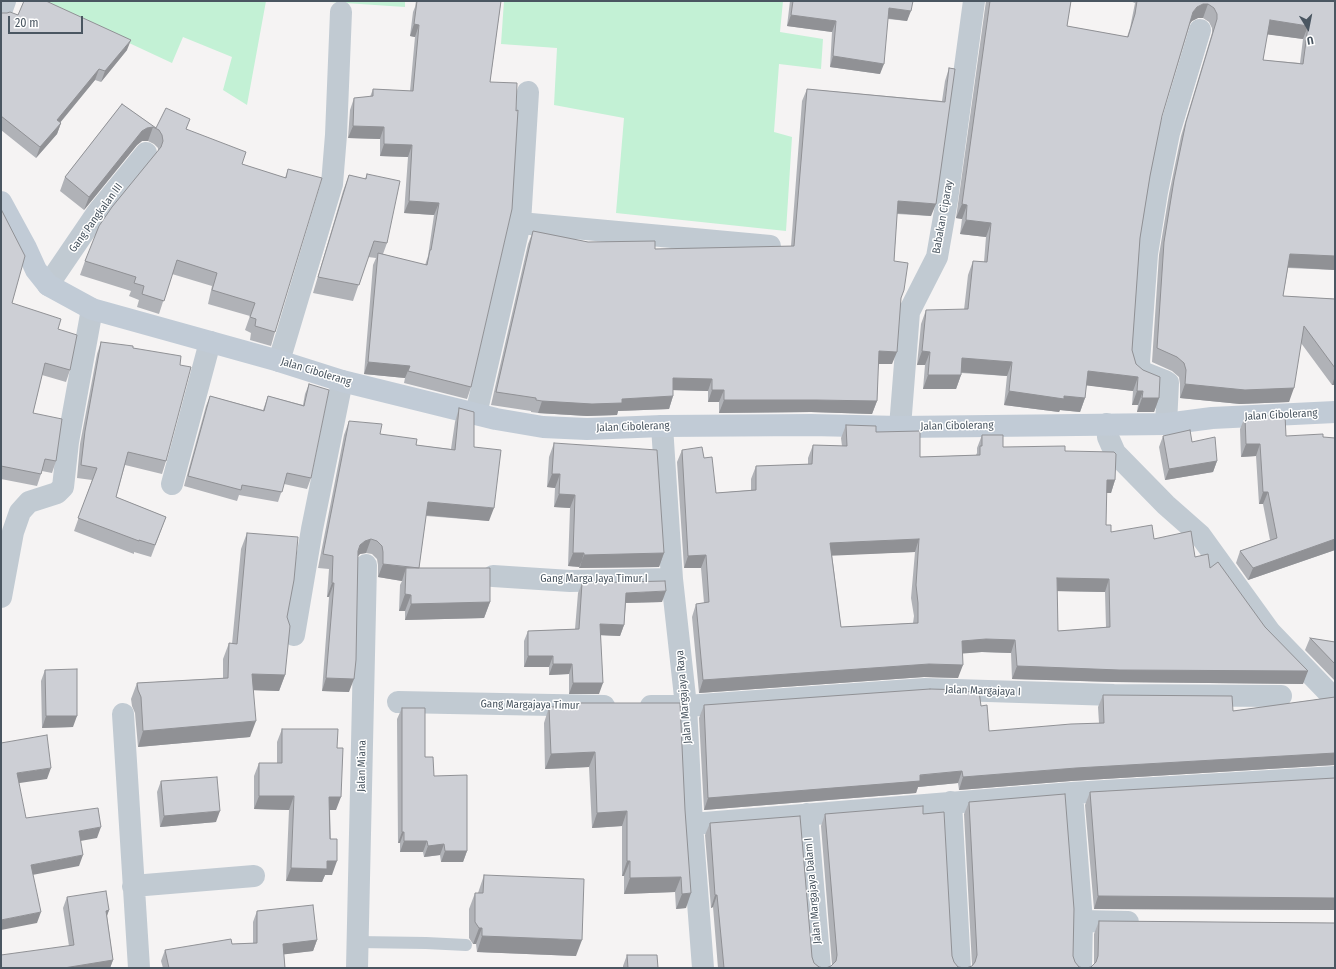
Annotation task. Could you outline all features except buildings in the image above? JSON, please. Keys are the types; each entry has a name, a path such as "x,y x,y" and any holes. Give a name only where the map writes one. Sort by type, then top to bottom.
{"street":[{"path":"1,12 5,1"},
{"name":"Babakan Ciparay","path":"900,427 909,312 937,257 947,200 974,1"},
{"path":"279,361 332,184 336,135 341,12"},
{"path":"1166,424 1168,384 1166,381 1142,372 1139,362 1147,254 1157,192 1169,133 1200,30"},
{"path":"476,414 520,223 528,92"},
{"name":"Gang Pangkalan III","path":"48,285 97,213 146,153"},
{"name":"Jalan Cibolerang","path":"1,202 36,270 48,285 92,309 279,361 342,381 476,414 543,427 587,429 662,426 811,424 900,427 1166,424 1212,418 1335,412"},
{"path":"520,223 770,246"},
{"path":"1,597 13,532 20,512 29,502 57,493 63,487 68,442 92,309"},
{"path":"172,484 210,342"},
{"path":"294,635 312,529 342,381"},
{"path":"1107,424 1108,437 1115,453 1166,505 1200,535 1270,632 1335,698"},
{"name":"Jalan Margajaya Raya","path":"662,426 672,579 686,706 692,824 703,968"},
{"name":"Jalan Miana","path":"358,968 366,565"},
{"name":"Gang Marga Jaya Timur I","path":"493,576 570,581 672,579"},
{"name":"Jalan Margajaya I","path":"686,706 925,689 1114,694 1281,696"},
{"name":"Gang Margajaya Timur","path":"398,702 543,706 686,706"},
{"path":"124,714 139,968"},
{"path":"692,824 1072,793 1335,777"},
{"path":"1072,793 1082,921 1081,968"},
{"path":"951,802 960,968"},
{"name":"Jalan Margajaya Dalam I","path":"807,814 820,968"},
{"path":"133,886 254,876"},
{"path":"1082,921 1144,922"}],"lane":[{"path":"358,942 466,945"}],"green space":[{"path":"39,1 266,1 247,105 223,90 232,57 183,37 172,63"},
{"path":"315,1 405,1 405,7"},
{"path":"504,1 783,1 780,32 823,39 821,69 779,64 774,132 792,137 786,231 616,213 624,118 554,105 557,48 501,44"}]}
